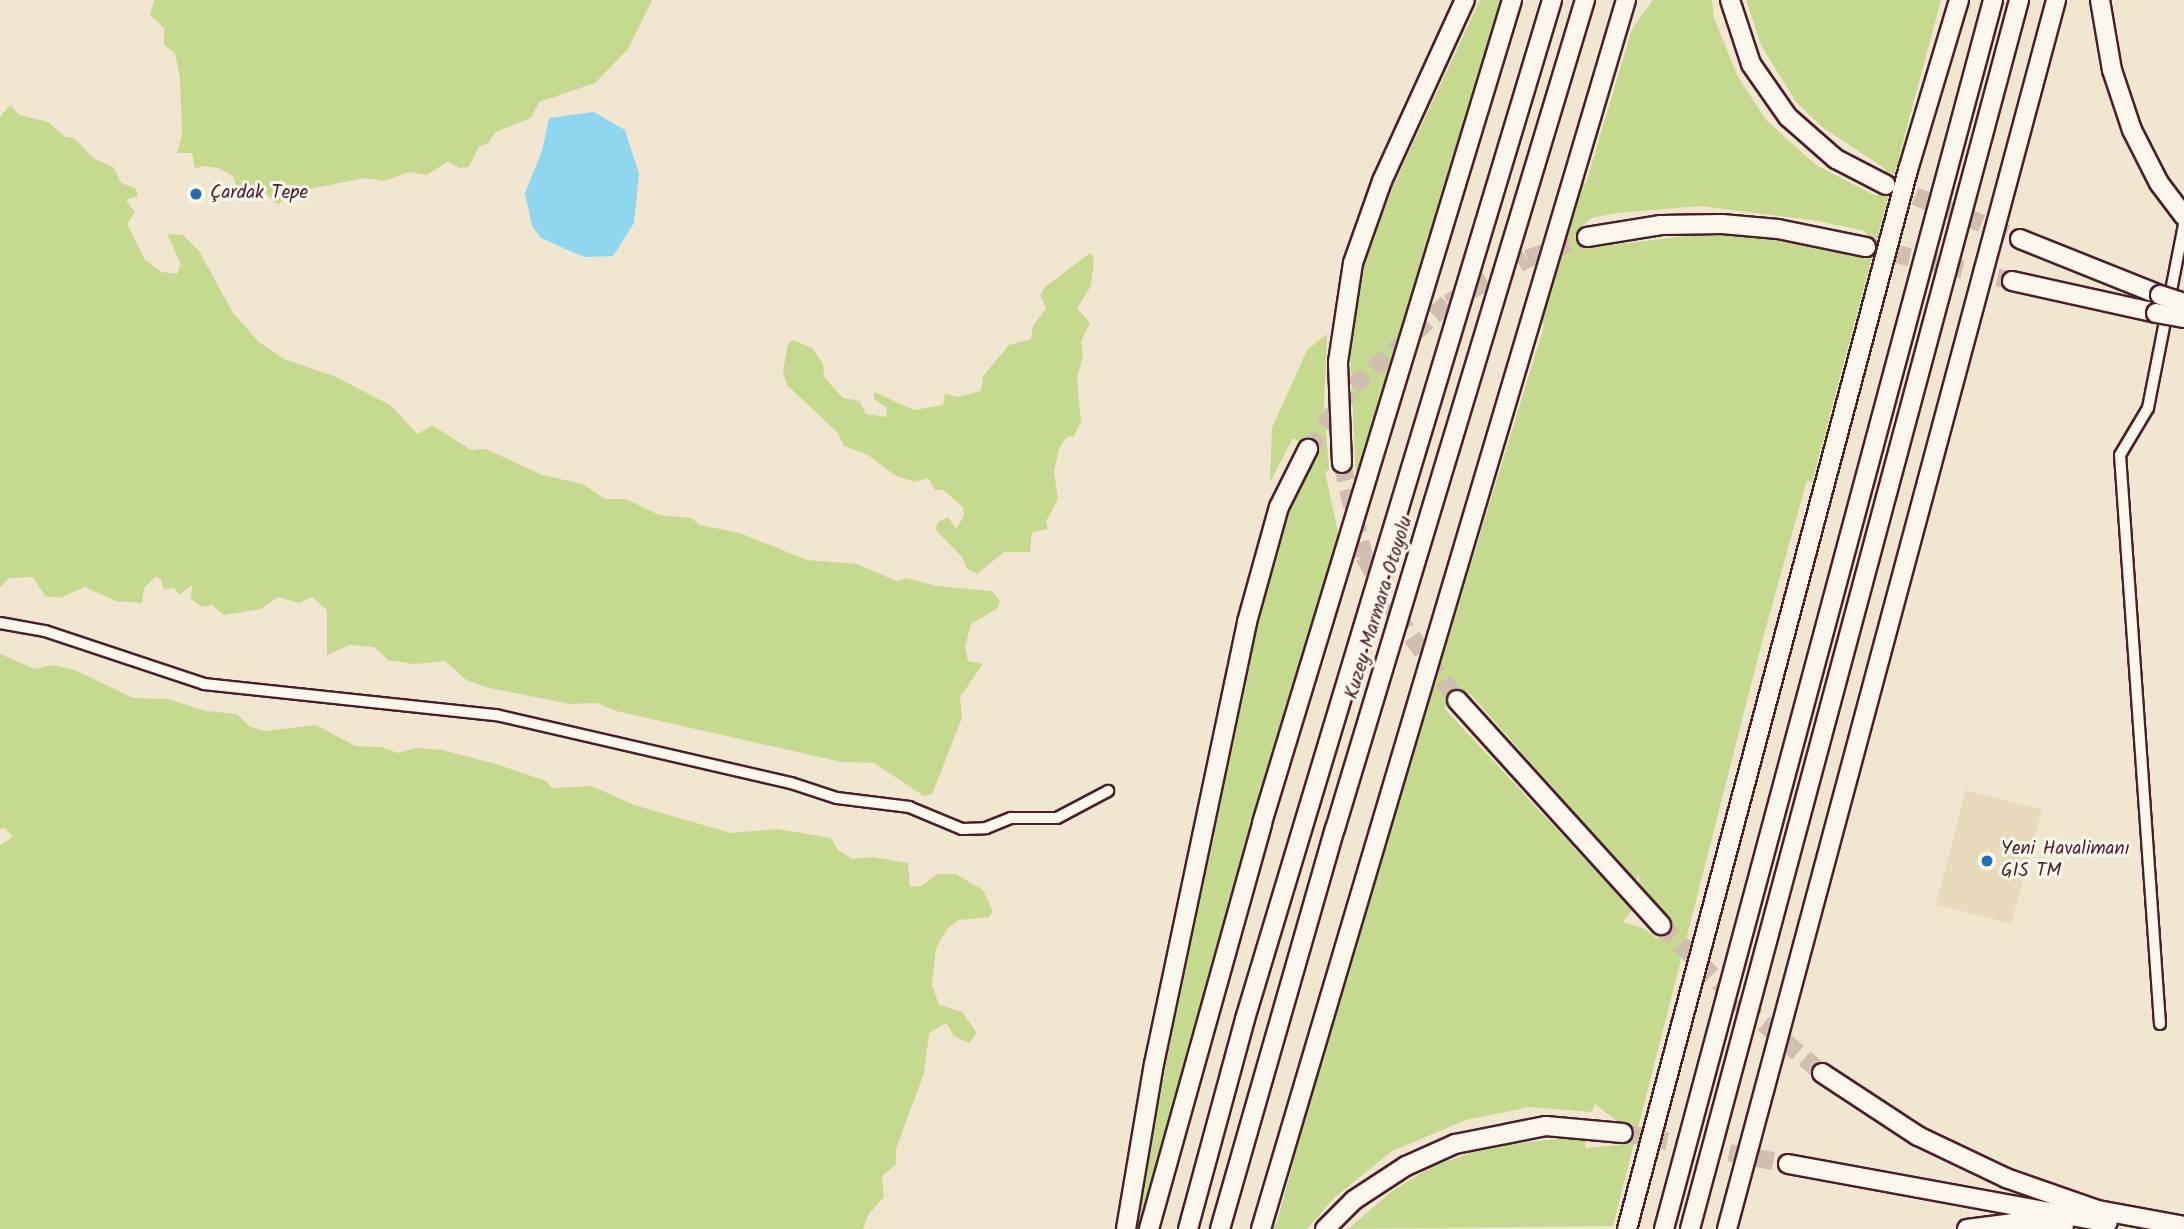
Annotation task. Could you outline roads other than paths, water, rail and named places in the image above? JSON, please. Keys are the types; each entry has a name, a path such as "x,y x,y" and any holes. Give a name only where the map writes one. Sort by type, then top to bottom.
{"highway":[{"path":"1342,464 1338,362 1353,263 1382,181 1465,0"},
{"path":"1149,1229 1262,823 1512,0"},
{"name":"Kuzey Marmara Otoyolu","path":"1188,1229 1245,1019 1552,0"},
{"name":"Kuzey Marmara Otoyolu","path":"1220,1229 1327,855 1585,0"},
{"path":"1261,1229 1626,0"},
{"path":"1627,1229 1651,1129 1908,170 1959,0"},
{"path":"1664,1229 1993,0"},
{"path":"1690,1229 2019,0"},
{"path":"1727,1229 2056,0"},
{"path":"2100,0 2112,70 2132,130 2183,218"},
{"path":"1730,1 1751,64 1781,109 1836,159 1886,185"},
{"path":"1587,237 1637,228 1723,224 1778,229 1866,247"},
{"path":"2020,239 2184,303"},
{"path":"2012,281 2184,318"},
{"path":"1126,1229 1154,1064 1247,622 1279,507 1308,449"},
{"path":"1457,700 1661,925"},
{"path":"1822,1073 1910,1131 1974,1164 2042,1193 2137,1225"},
{"path":"1325,1229 1370,1191 1429,1154 1481,1136 1546,1126 1623,1133"},
{"path":"1619,1229 1651,1129"},
{"path":"1788,1164 2137,1225 2184,1226"},
{"path":"1334,1229 1370,1191"},
{"path":"1966,1229 2022,1223 2085,1229"}],"street":[{"path":"2160,1024 2120,455 2148,408 2183,218"},
{"path":"0,623 54,633 204,684 496,715 781,780 838,798 909,807 962,829 986,828 1011,818 1057,818 1108,791"}],"water":[{"path":"594,112 625,130 639,174 634,223 613,256 584,257 541,238 532,226 525,193 542,151 549,118"}],"tunnel":[{"path":"1890,186 2020,239"},
{"path":"1308,449 1353,387 1448,303 1527,259 1587,237"},
{"path":"1866,247 2012,281"},
{"path":"1342,463 1364,556 1396,615 1457,700"},
{"path":"1661,925 1743,1006 1822,1073"},
{"path":"1623,1133 1788,1164"}],"place":[{"name":"Çardak Tepe","path":"196,194"},
{"name":"Yeni Havalimanı GIS TM","path":"1987,861"}]}
